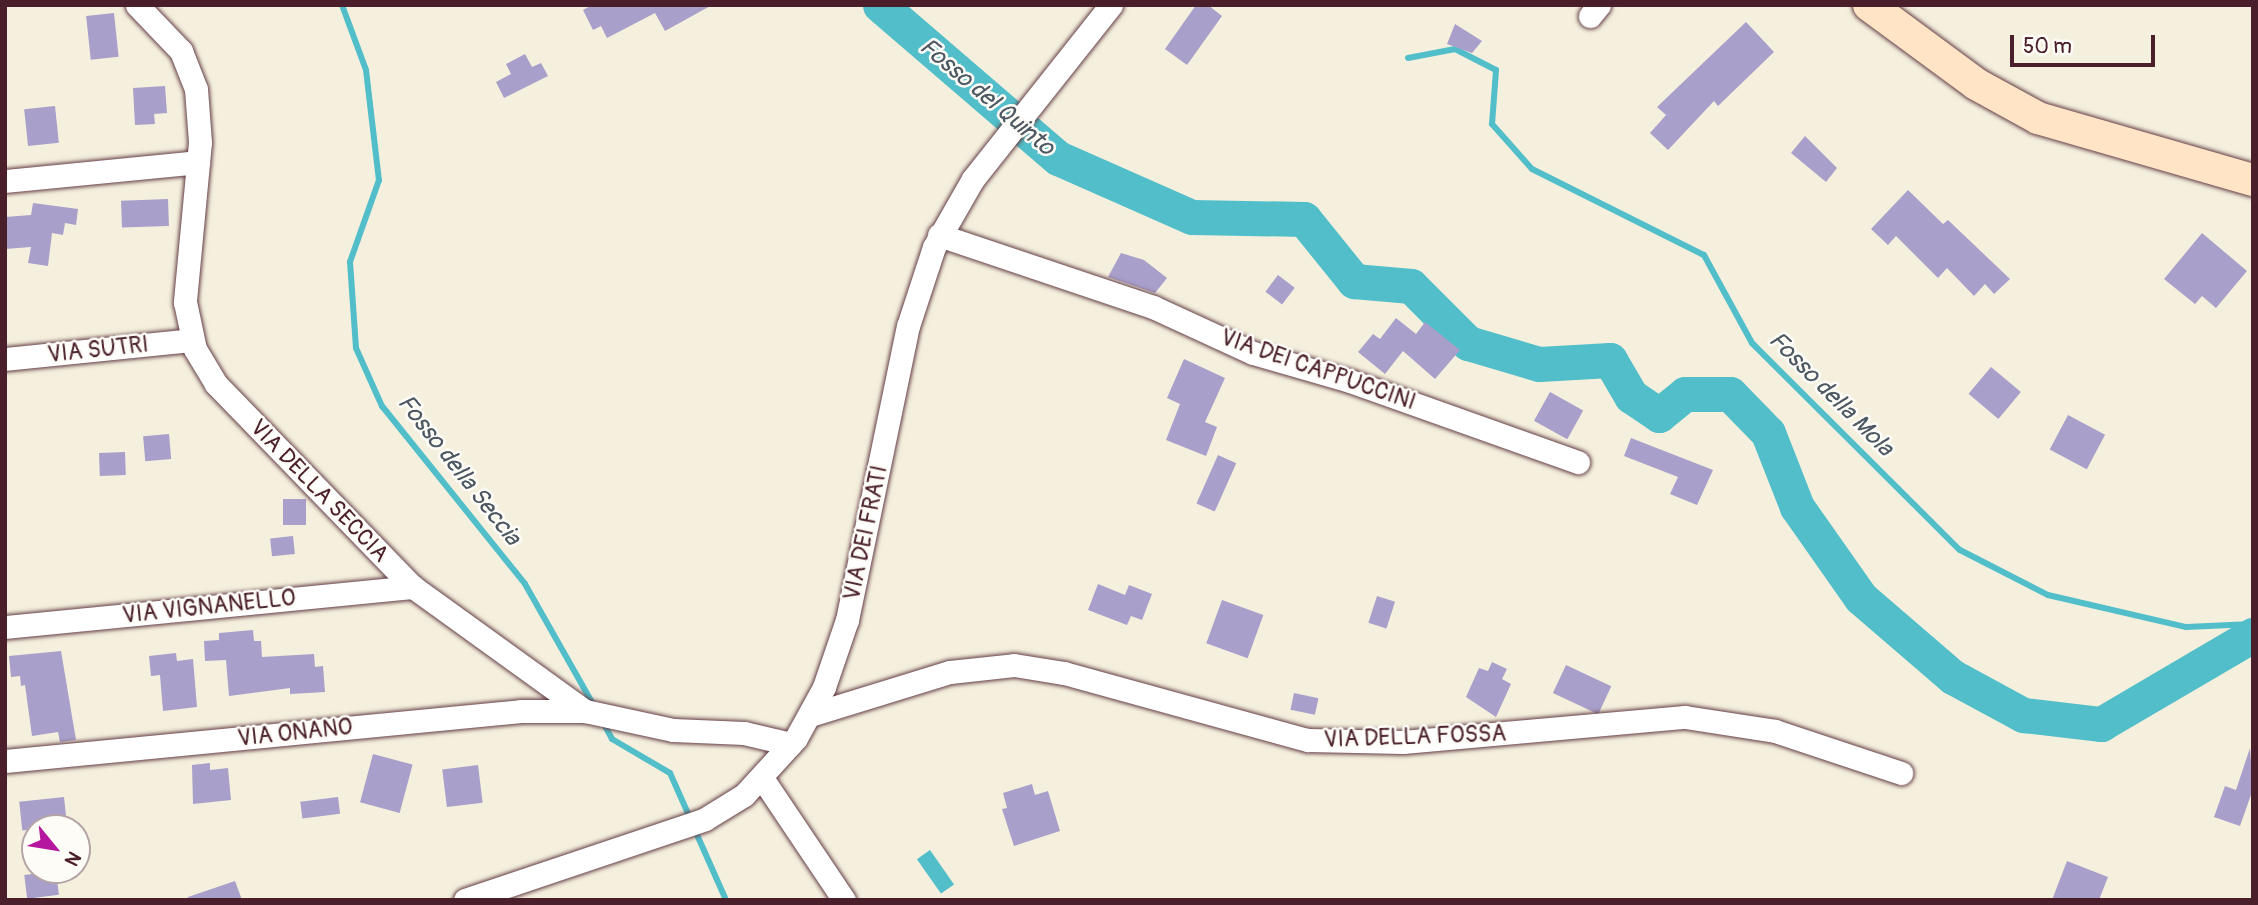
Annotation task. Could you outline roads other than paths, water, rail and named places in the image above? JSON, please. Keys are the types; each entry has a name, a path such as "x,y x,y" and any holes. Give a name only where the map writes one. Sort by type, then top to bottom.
{"main road":[{"path":"1869,5 1976,84 2038,118 2253,180"}],"street":[{"name":"VIA DELLA SECCIA","path":"137,5 170,37 189,65 199,113 198,162 185,277 192,340 216,384 413,587 585,711 681,731 753,734 791,744"},
{"name":"VIA DEI FRATI","path":"465,900 705,819 732,804 762,778 791,744 810,715 851,607 912,312 939,236 967,189 1111,5"},
{"path":"5,181 198,162"},
{"name":"VIA DEI CAPPUCCINI","path":"939,236 1153,307 1253,353 1343,378 1578,462"},
{"name":"VIA SUTRI","path":"5,359 192,340"},
{"name":"VIA VIGNANELLO","path":"5,627 413,587"},
{"name":"VIA DELLA FOSSA","path":"810,715 950,672 1014,665 1064,673 1308,740 1404,742 1695,717 1775,731 1901,773"},
{"name":"VIA ONANO","path":"5,761 521,711 585,711"},
{"path":"762,778 844,900"}],"water":[{"path":"930,850 954,884 941,894 917,859"}],"waterway":[{"name":"Fosso della Seccia","path":"342,5 366,70 379,180 350,262 356,348 382,406 525,584 594,706"},
{"name":"Fosso del Quinto","path":"880,5 1058,158 1192,217 1304,219 1354,281 1411,286 1468,343 1539,364 1610,360 1631,396 1659,415 1685,394 1730,394 1768,433 1797,507 1861,598 1953,677 2023,715 2101,724 2253,635"},
{"name":"Fosso della Mola","path":"1408,58 1455,49 1496,70 1492,124 1532,169 1704,255 1752,343 1960,550 2048,595 2186,627 2253,624"},
{"name":"Fosso della Seccia","path":"603,722 612,739 670,773 690,818"},
{"name":"Fosso della Seccia","path":"694,828 726,900"}]}
